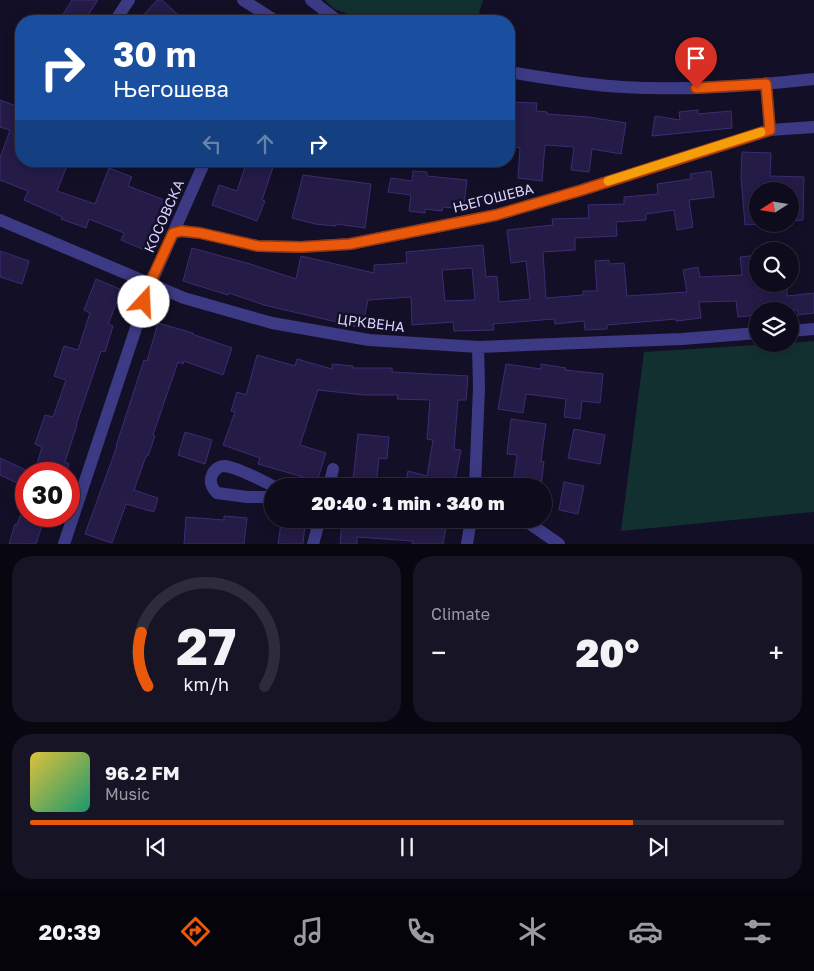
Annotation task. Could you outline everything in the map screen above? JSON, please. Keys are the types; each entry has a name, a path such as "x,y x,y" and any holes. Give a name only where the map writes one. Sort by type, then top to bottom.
{"street":[{"path":"119,15 129,0"},
{"path":"311,0 330,15"},
{"path":"252,2 266,15"},
{"path":"515,73 622,87 684,88 766,84 814,79"},
{"path":"766,84 770,130"},
{"name":"ЊЕГОШЕВА","path":"173,233 181,231 200,233 258,246 301,247 350,244 496,215 582,190 770,130 814,127"},
{"name":"КОСОВСКА","path":"64,544 150,283 202,167"},
{"name":"ЦРКВЕНА","path":"0,220 184,298 272,323 370,340 478,347 682,339 749,334"},
{"path":"799,330 814,329"},
{"path":"476,478 479,386 478,347"},
{"path":"264,482 226,466 213,472 210,481 211,486 217,493 264,498"},
{"path":"331,478 333,469"},
{"path":"313,544 317,528"},
{"path":"467,544 470,528"},
{"path":"536,528 559,544"}],"green space":[{"path":"325,0 483,0 479,15 350,15 334,9"},
{"path":"814,341 814,512 621,531 644,352 749,345 749,352 799,352 799,342"}],"building":[{"path":"72,0 98,0 88,15 63,15"},
{"path":"157,0 162,0 178,15 143,15"},
{"path":"0,100 15,106 15,167 67,167 57,191 95,204 109,168 132,177 128,186 167,201 147,251 121,240 124,233 89,219 86,228 61,219 62,217 24,200 28,191 0,180 0,158 10,130 0,127"},
{"path":"515,102 537,103 536,111 547,112 547,114 589,117 626,123 621,154 592,149 589,172 571,170 574,147 545,145 542,181 518,178 520,148 515,147"},
{"path":"698,110 698,114 731,111 732,128 652,136 655,116 680,120 679,112"},
{"path":"742,152 771,153 770,176 804,177 803,220 799,220 799,182 749,182 749,225 745,225 741,177"},
{"path":"245,167 273,167 262,200 265,201 257,221 212,205 219,185 237,191"},
{"path":"413,171 427,172 427,176 467,180 464,205 454,204 454,208 443,207 442,211 425,209 425,213 409,211 411,195 388,192 391,178 412,181"},
{"path":"711,171 714,197 689,200 693,227 677,230 674,210 646,214 646,220 616,222 617,236 575,238 575,250 543,252 546,298 583,295 583,291 597,291 595,261 609,260 610,264 624,263 627,296 687,292 683,270 698,267 700,277 742,275 740,257 749,256 749,292 787,292 787,296 814,293 814,313 799,315 799,302 749,302 749,316 738,317 736,301 699,302 701,318 676,321 676,319 607,325 607,329 585,330 584,321 555,324 554,319 493,324 494,330 454,331 453,322 412,325 411,297 368,300 362,328 264,305 229,293 228,295 183,281 192,248 296,279 301,256 374,273 374,265 407,263 406,252 483,245 486,277 497,276 499,302 530,299 526,261 511,263 507,230 553,225 552,219 589,218 588,205 624,204 624,197 658,194 657,184 691,179 690,174","holes":["472,268 475,300 445,301 442,270"]},
{"path":"303,175 371,184 365,228 336,224 336,226 315,224 292,218"},
{"path":"0,251 29,261 22,284 0,277"},
{"path":"96,279 122,290 108,324 113,326 105,352 101,351 65,462 38,462 42,447 35,444 45,415 53,417 66,380 54,376 64,346 78,350 90,313 84,310"},
{"path":"158,323 193,333 232,348 223,375 184,361 183,364 178,362 153,435 155,436 134,490 158,498 154,512 126,504 112,543 85,534 117,446 144,360 147,361"},
{"path":"257,355 295,366 297,359 332,369 332,364 353,366 353,368 392,368 392,372 468,376 466,400 458,400 454,449 461,450 456,478 407,478 408,471 427,476 433,440 427,439 430,400 397,399 398,395 364,395 318,390 300,445 326,453 318,478 307,478 258,464 260,458 223,445 235,412 231,411 237,392 246,395"},
{"path":"506,364 541,369 541,364 566,368 565,370 603,374 600,403 582,401 580,419 564,417 566,399 526,394 523,413 498,409"},
{"path":"511,419 546,424 541,461 544,462 542,478 514,478 517,455 507,454"},
{"path":"574,429 605,435 600,464 568,458"},
{"path":"185,432 212,440 205,464 178,455"},
{"path":"358,434 389,437 387,459 379,458 377,478 353,478"},
{"path":"0,458 15,465 15,482 0,475"},
{"path":"564,482 584,486 578,514 559,510"},
{"path":"224,516 247,518 244,544 184,544 186,517 224,520"},
{"path":"15,524 15,527 41,527 36,544 9,544"},
{"path":"280,528 305,528 303,544 278,544"},
{"path":"341,528 446,528 443,544 412,544 413,541 357,537 357,544 340,544"}],"slow traffic":[{"path":"608,181 761,132"}],"route":[{"path":"144,302 150,283 173,233 181,231 200,233 258,246 301,247 350,244 496,215 582,190 770,130 766,84 696,88"}]}
